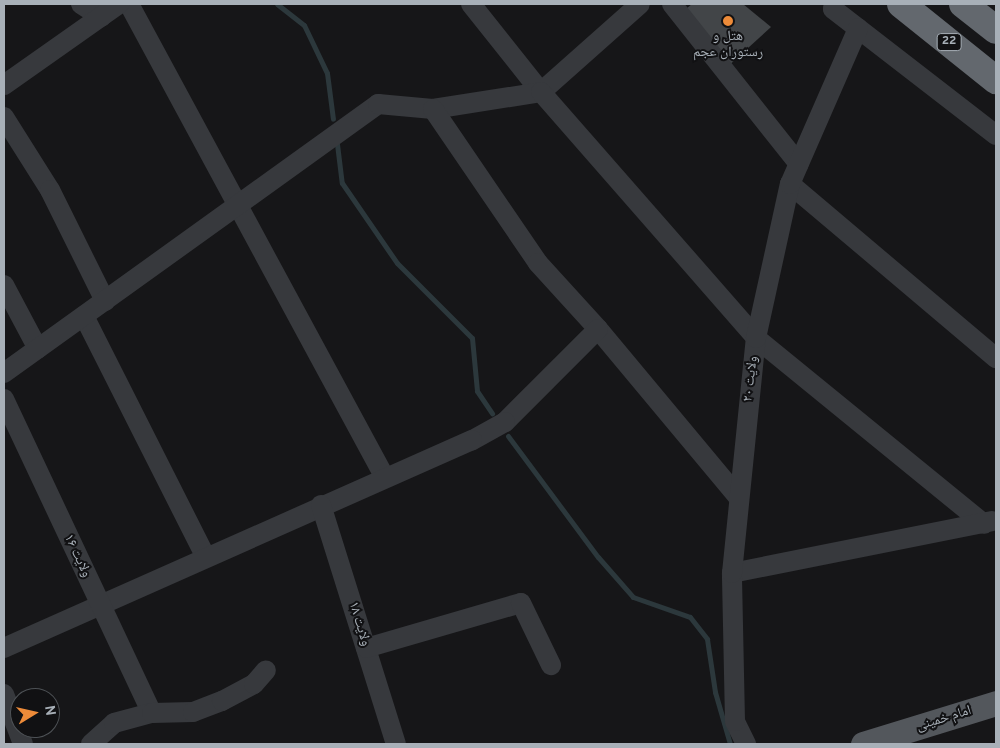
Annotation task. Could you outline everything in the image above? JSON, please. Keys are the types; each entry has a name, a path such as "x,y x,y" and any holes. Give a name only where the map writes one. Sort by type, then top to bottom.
{"highway":[{"name":"22","path":"901,4 996,80"},
{"path":"963,4 996,30"}],"main road":[{"name":"امام خمینی","path":"863,744 996,703"}],"street":[{"path":"81,4 101,17"},
{"path":"4,85 119,4"},
{"path":"129,4 384,476"},
{"path":"471,4 540,92 756,338 990,522"},
{"path":"4,373 378,104 433,109 540,92 640,4"},
{"path":"672,4 799,164"},
{"path":"834,4 833,9 996,135"},
{"name":"ولایت ۲۰","path":"746,744 735,721 732,573 737,496 756,338 790,184 858,28"},
{"path":"433,109 538,263 598,329 737,496"},
{"path":"4,118 50,190 105,301"},
{"path":"790,184 996,358"},
{"path":"4,285 38,349"},
{"path":"84,316 206,557"},
{"path":"4,648 384,476 434,458 505,422 598,329"},
{"name":"ولایت ۱۶","path":"4,399 152,713"},
{"name":"ولایت ۱۸","path":"321,505 396,744"},
{"path":"732,573 990,522"},
{"path":"366,648 521,603 551,665"},
{"path":"91,744 114,723 152,713 193,712 222,701 254,684 266,670"},
{"path":"4,694 23,744"}],"building":[{"path":"692,4 743,4 771,27 726,68 681,13"}],"waterway":[{"path":"277,4 304,25 327,73 333,119"},
{"path":"337,144 342,183 397,263 472,338 477,391 492,413"},
{"path":"508,436 598,557 633,597 690,617 707,639 715,692 730,744"}],"place":[{"name":"هتل و رستوران عجم","path":"728,21"}]}
